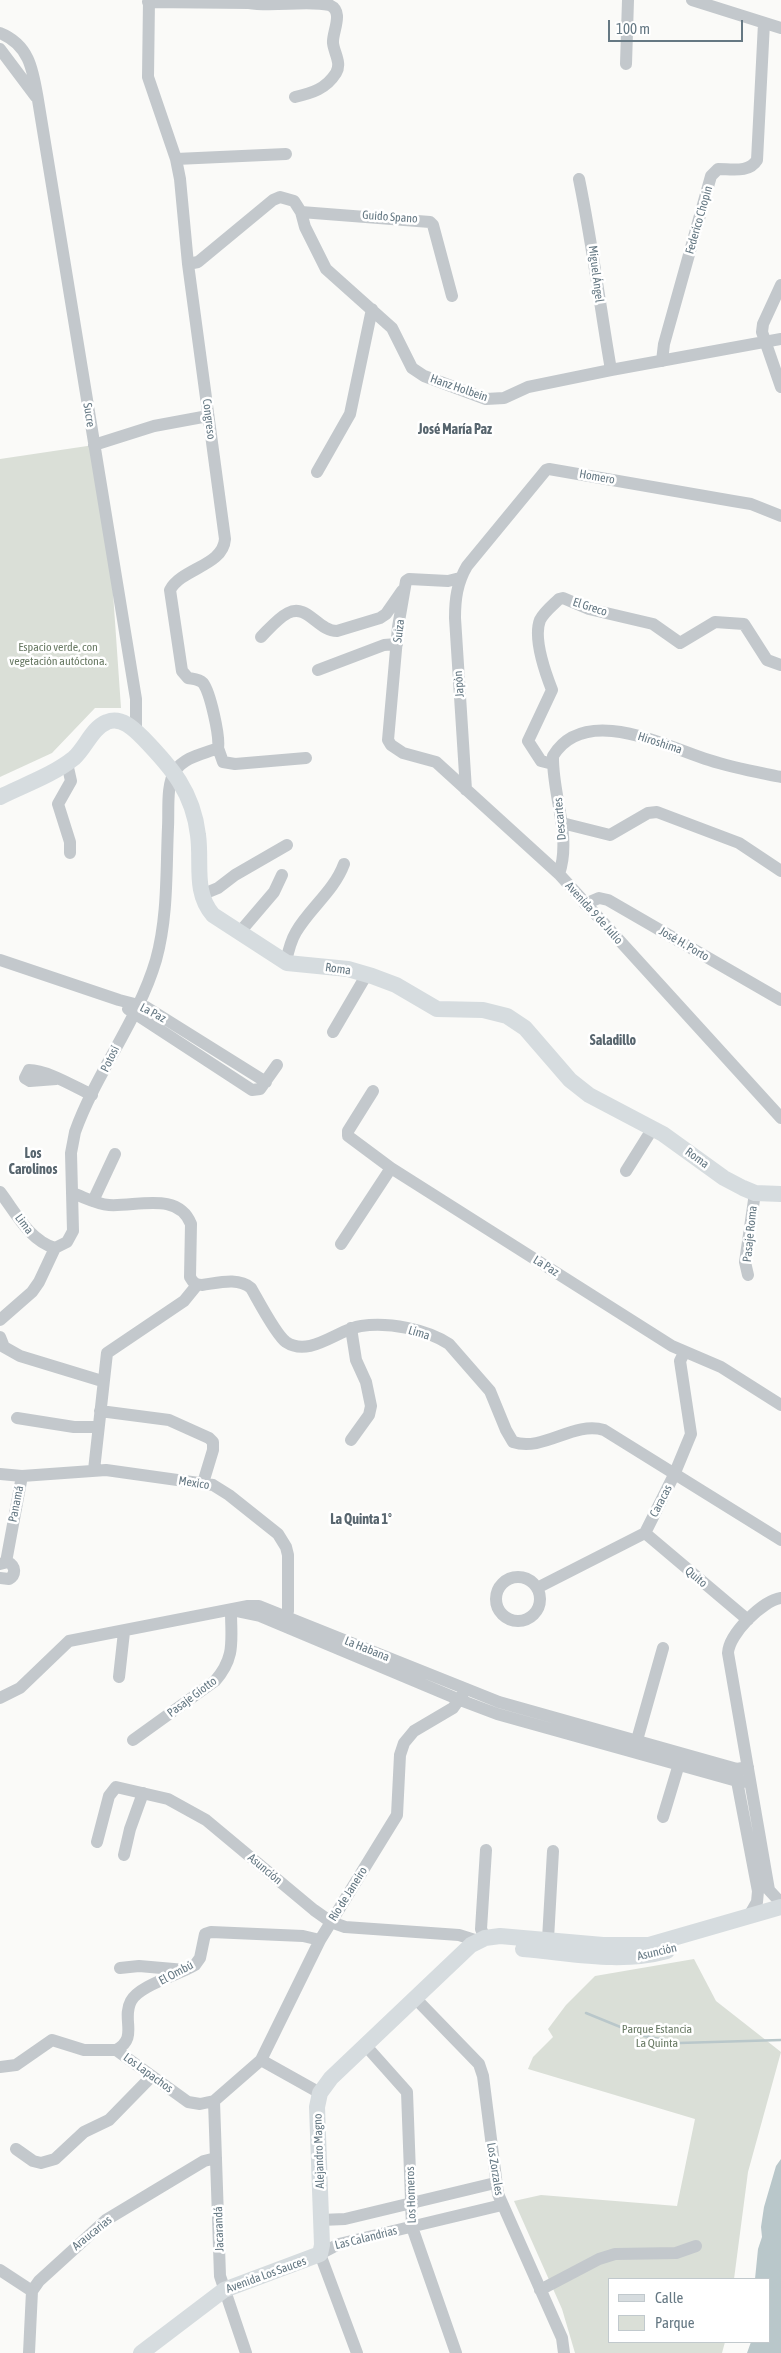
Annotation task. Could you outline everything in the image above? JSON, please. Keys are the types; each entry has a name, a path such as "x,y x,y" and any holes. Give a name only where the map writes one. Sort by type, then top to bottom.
{"main road":[{"name":"Roma","path":"0,797 67,763 83,748 95,731 108,721 118,720 136,730 175,771 187,795 198,834 201,895 204,904 213,915 286,962 348,969 367,974 396,985 437,1009 483,1010 507,1016 517,1021 578,1087 598,1100 653,1128 733,1183 755,1193 781,1194"},
{"name":"Asunción","path":"449,1967 482,1948 506,1947 634,1958 697,1937 781,1905"},
{"name":"Asunción","path":"481,1940 500,1936 603,1945 642,1945 697,1937 781,1918"},
{"path":"320,2093 331,2078 449,1967 481,1940"},
{"name":"Alejandro Magno","path":"320,2093 317,2107 322,2245 320,2254"},
{"name":"Avenida Los Sauces","path":"143,2352 224,2290 320,2254"}],"street":[{"path":"626,64 628,0"},
{"path":"692,0 781,28"},
{"path":"149,1 210,1 266,6 295,2 330,5 335,9 337,23 333,41 338,58 337,72 322,89 295,97"},
{"name":"Congreso","path":"149,1 148,76 176,159 180,179 188,264 225,546 220,554 176,581 170,590 182,671 188,678 204,684 217,728 218,748"},
{"name":"Federico Chopin","path":"662,360 664,344 711,176 718,169 746,169 751,167 757,160 764,23"},
{"name":"Sucre","path":"0,33 16,41 29,58 38,100 136,699 136,730"},
{"name":"Sucre","path":"0,49 6,65 38,100"},
{"path":"176,159 286,154"},
{"name":"Miguel Ángel","path":"580,179 592,245 596,284 612,370"},
{"name":"Hanz Holbein","path":"188,264 198,262 273,200 280,196 286,197 294,201 301,212 305,227 326,269 372,309 396,335 408,362 416,372 486,399 504,398 528,387 662,360 781,339"},
{"name":"Guido Spano","path":"301,212 430,222 433,226 452,296"},
{"path":"781,285 763,324 764,342 781,387"},
{"path":"317,472 350,414 372,309"},
{"path":"94,445 154,426 208,416"},
{"name":"Homero","path":"460,578 546,470 549,469 751,504 781,516"},
{"path":"261,637 287,613 294,611 305,613 324,629 337,631 380,618 386,614 409,579 448,581 460,578"},
{"name":"Japón","path":"460,578 456,594 455,618 466,790"},
{"name":"Suiza","path":"387,735 405,586"},
{"name":"El Greco","path":"553,764 541,761 528,741 552,690 540,655 540,619 559,598 589,608 653,624 680,643 715,622 744,624 767,660 781,665"},
{"path":"318,670 384,645 397,644"},
{"name":"Hiroshima","path":"553,764 553,756 573,737 598,730 608,730 641,736 726,765 781,776"},
{"name":"Avenida 9 de Julio","path":"387,735 390,745 397,750 436,762 559,874 781,1118"},
{"path":"175,771 189,758 218,748 223,762 235,764 306,758"},
{"path":"67,763 71,781 58,804 70,842 70,853"},
{"name":"Descartes","path":"553,764 562,823 562,865 559,874"},
{"name":"Potosí","path":"0,1320 32,1292 39,1282 55,1248 67,1242 73,1231 72,1145 77,1126 153,969 161,937 169,801 175,771"},
{"path":"562,823 610,835 648,813 657,812 739,843 781,871"},
{"path":"201,895 218,888 235,875 287,845"},
{"path":"286,962 290,944 296,931 340,876 344,864"},
{"path":"239,933 274,892 282,874"},
{"name":"José H. Porto","path":"585,904 599,898 608,900 781,1000"},
{"path":"0,960 119,1000 135,1009 252,1090 260,1089 277,1065"},
{"path":"333,1032 367,974"},
{"path":"56,1079 92,1095"},
{"name":"La Paz","path":"373,1091 348,1131 348,1136 392,1168 684,1352 721,1367 780,1402"},
{"path":"626,1171 653,1128"},
{"path":"93,1201 115,1154"},
{"path":"341,1244 392,1168"},
{"name":"Lima","path":"0,1192 32,1235 44,1244 55,1248"},
{"path":"72,1192 93,1201 110,1205 156,1202 171,1206 184,1214 191,1224 190,1276 197,1285 184,1301 110,1349 105,1359 102,1381 94,1470"},
{"name":"Pasaje Roma","path":"748,1275 746,1262 755,1193"},
{"name":"Lima","path":"197,1285 246,1283 284,1341 296,1346 319,1343 351,1328 368,1326 402,1327 444,1340 490,1391 513,1442 527,1444 596,1427 612,1435 781,1540"},
{"path":"351,1328 356,1360 366,1382 371,1406 369,1415 351,1440"},
{"path":"0,1337 4,1347 20,1356 102,1381"},
{"name":"Caracas","path":"645,1533 674,1475 690,1434 680,1361 684,1352"},
{"path":"100,1411 169,1420 209,1438 213,1442 213,1450 203,1484"},
{"path":"16,1418 74,1427 98,1427"},
{"name":"Mexico","path":"0,1474 22,1476 94,1470 203,1484 219,1488 282,1539 288,1556 284,1621"},
{"name":"Panamá","path":"0,1578 9,1579 14,1574 13,1566 3,1563 22,1476"},
{"path":"537,1588 645,1533"},
{"name":"Quito","path":"645,1533 748,1620"},
{"path":"749,1916 757,1902 758,1891 741,1772 743,1746 728,1653 730,1642 748,1620 766,1603 781,1598"},
{"name":"La Habana","path":"0,1698 20,1688 69,1641 124,1632 248,1606 259,1606 284,1621 463,1695 499,1702 636,1740 741,1772"},
{"name":"Pasaje Giotto","path":"133,1740 215,1681 224,1671 230,1656 231,1611"},
{"path":"119,1677 124,1632"},
{"path":"636,1740 663,1648"},
{"path":"463,1695 497,1714 679,1764 741,1772 750,1782 769,1890 781,1905"},
{"name":"Río de Janeiro","path":"214,2101 261,2060 320,1940 397,1815 400,1756 404,1743 414,1731 453,1708 463,1695"},
{"path":"664,1817 679,1764"},
{"name":"Asunción","path":"97,1842 112,1790 116,1787 121,1787 168,1799 212,1824 330,1922 345,1927 459,1936 481,1940"},
{"path":"124,1854 143,1793"},
{"path":"481,1940 486,1850"},
{"path":"548,1939 553,1851"},
{"name":"El Ombú","path":"116,2050 127,2042 129,2006 135,1995 187,1970 198,1961 203,1937 211,1932 303,1936 320,1940"},
{"path":"120,1968 139,1966 187,1970"},
{"name":"Los Zorzales","path":"416,1999 479,2064 483,2076 495,2184 502,2205 562,2338 564,2353"},
{"name":"Los Lapachos","path":"0,2067 16,2065 52,2040 84,2050 116,2050 188,2102 200,2104 214,2101"},
{"name":"Los Horneros","path":"366,2046 408,2092 412,2227 456,2353"},
{"path":"261,2060 320,2093"},
{"path":"16,2150 33,2161 41,2163 55,2160 84,2132 109,2120 152,2076"},
{"name":"Jacarandá","path":"214,2101 220,2276 246,2353"},
{"name":"Araucarias","path":"32,2291 46,2274 106,2220 204,2161 216,2158"},
{"name":"Las Calandrias","path":"321,2220 345,2219 495,2184"},
{"name":"Las Calandrias","path":"320,2254 339,2244 502,2205"},
{"path":"540,2290 599,2259 616,2254 676,2253 696,2246"},
{"name":"Alejandro Magno","path":"320,2254 357,2353"},
{"path":"0,2270 32,2291 29,2353"}],"green space":[{"name":"Espacio verde, con vegetación autóctona.","path":"94,445 108,521 121,708 95,708 52,753 0,777 0,459"},
{"name":"Parque Estancia La Quinta","path":"694,1959 716,2001 781,2052 748,2172 734,2278 608,2278 608,2343 725,2343 722,2353 575,2353 562,2309 514,2201 541,2195 677,2206 695,2119 528,2069 533,2057 553,2037 548,2029 566,2005 595,1976"}],"shaded area":[{"path":"781,2159 781,2353 747,2353 751,2343 771,2343 771,2278 755,2278 758,2249 762,2237 761,2227 764,2207 776,2166"}],"waterway":[{"path":"586,2013 640,2035 679,2043 781,2040"}],"district":[{"name":"José María Paz","path":"455,430"},
{"name":"Saladillo","path":"613,1041"},
{"name":"Los Carolinos","path":"33,1162"},
{"name":"La Quinta 1°","path":"361,1520"}]}
